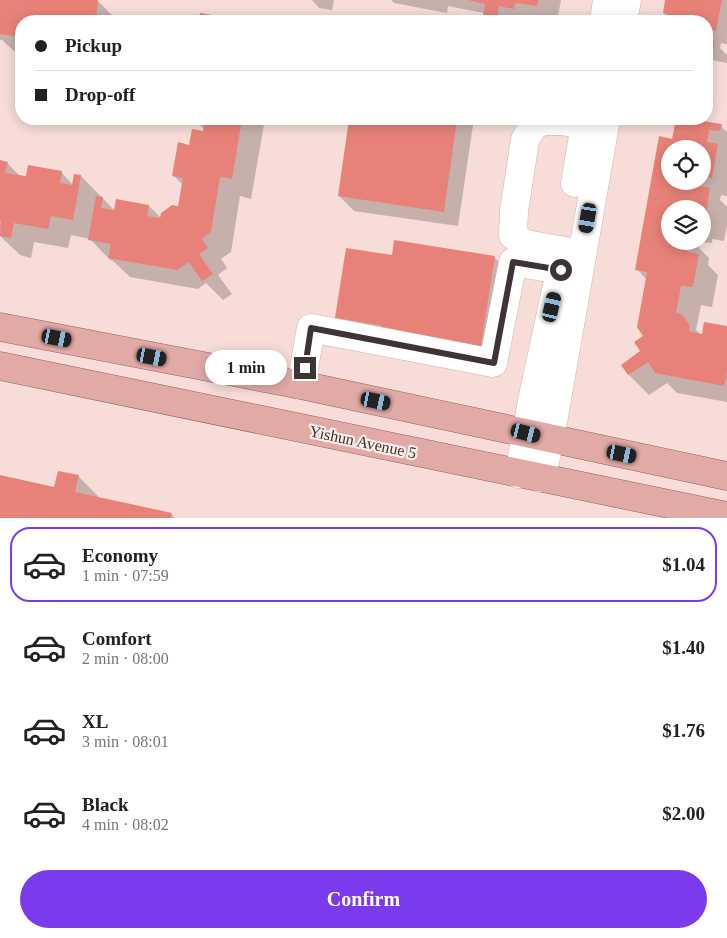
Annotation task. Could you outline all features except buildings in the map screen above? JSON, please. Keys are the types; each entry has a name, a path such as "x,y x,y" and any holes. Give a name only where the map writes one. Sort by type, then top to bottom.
{"main road":[{"path":"0,327 302,385 727,476"},
{"name":"Yishun Avenue 5","path":"0,366 727,516"}],"street":[{"path":"605,15 608,0"},
{"path":"624,15 627,0"},
{"path":"536,125 525,140 514,211 513,235 523,243 569,258"},
{"path":"530,476 538,436 532,401 569,258 594,125"},
{"path":"302,385 311,328 494,363 513,262 569,258"}],"route":[{"path":"305,368 311,328 494,363 513,262 561,270"}]}
